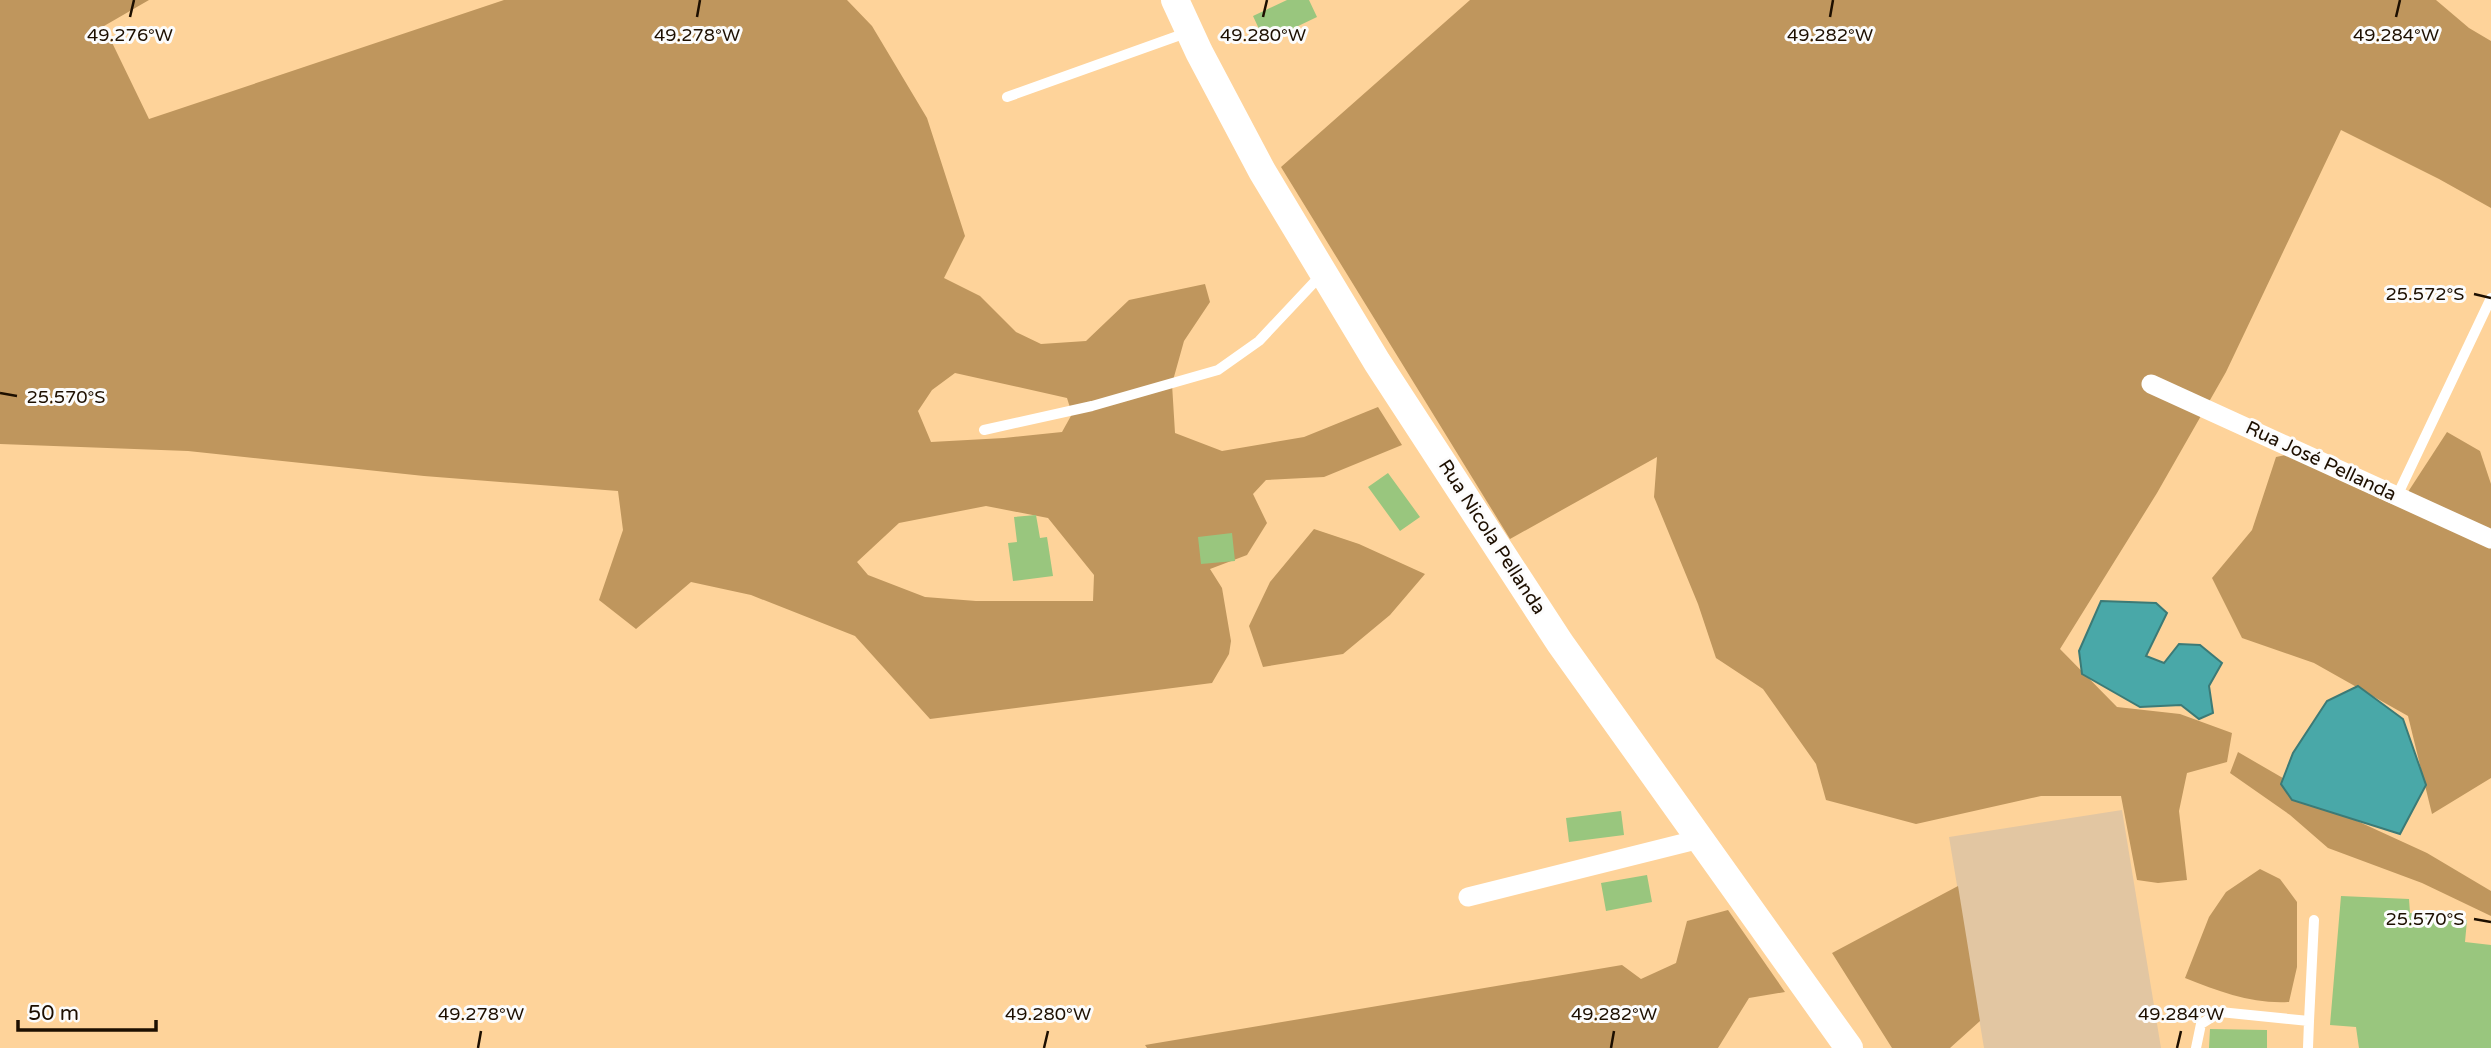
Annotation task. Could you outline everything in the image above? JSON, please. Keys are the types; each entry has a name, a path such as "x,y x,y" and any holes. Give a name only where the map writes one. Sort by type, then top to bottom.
{"main road":[{"name":"Rua Nicola Pellanda","path":"1175,0 1262,171 1377,362 1560,643 1849,1048"}],"street":[{"name":"Rua José Pellanda","path":"2151,384 2491,539"},
{"path":"1468,897 1700,839"}],"lane":[{"path":"1007,97 1189,31"},
{"path":"984,430 1104,403 1218,370 1259,341 1324,272"},
{"path":"2397,496 2491,298"},
{"path":"2308,1048 2314,920"},
{"path":"2196,1048 2201,1024 2220,1012 2309,1021"}],"shaded area":[{"path":"0,0 149,0 104,26 149,119 504,0 847,0 872,26 927,118 965,236 944,278 980,296 1016,332 1041,344 1086,341 1129,300 1205,284 1210,302 1184,341 1172,384 1175,433 1222,451 1304,437 1378,407 1402,445 1324,477 1266,480 1253,494 1267,523 1247,555 1210,569 1222,588 1231,641 1229,654 1212,683 930,719 855,636 751,595 691,582 636,629 599,600 623,530 618,491 424,476 188,451 0,444","holes":["955,373 1067,398 1072,414 1062,432 931,442 918,411 932,390","986,506 1048,518 1094,575 1093,601 976,601 925,597 868,575 857,562 899,523"]},
{"path":"1470,0 2436,0 2469,28 2491,41 2491,208 2341,130 2226,372 2157,493 2060,649 2117,707 2180,714 2232,733 2227,762 2187,773 2179,811 2187,880 2158,883 2137,880 2121,796 2041,796 1916,824 1826,800 1816,764 1763,689 1716,658 1698,604 1654,497 1657,457 1510,539 1281,167"},
{"path":"2447,432 2480,451 2491,484 2491,778 2432,814 2408,716 2314,663 2242,638 2212,578 2252,530 2276,457 2308,450 2406,495"},
{"path":"1314,529 1359,544 1425,574 1390,615 1343,654 1263,667 1249,626 1270,582"},
{"path":"2238,752 2355,820 2427,853 2491,891 2491,916 2422,883 2328,848 2290,815 2230,773"},
{"path":"2122,810 2161,1048 1984,1048 1949,837"},
{"path":"2260,869 2280,879 2297,902 2297,967 2289,1002 2249,999 2185,978 2209,917 2226,892"},
{"path":"1958,886 1980,1021 1950,1048 1892,1048 1832,953"},
{"path":"1728,910 1785,992 1749,998 1718,1048 1147,1048 1145,1045 1622,965 1641,979 1676,963 1687,921"}],"water":[{"path":"2101,601 2156,603 2167,613 2146,656 2164,663 2179,644 2200,645 2222,663 2209,686 2213,713 2199,719 2181,705 2140,707 2082,674 2079,651"},
{"path":"2358,686 2403,719 2426,785 2400,834 2292,800 2281,784 2293,753 2327,701"}],"building":[{"path":"1287,0 1309,0 1317,17 1265,42 1253,16"},
{"path":"1388,473 1420,517 1400,531 1368,487"},
{"path":"1036,515 1040,538 1047,537 1053,576 1013,581 1008,543 1017,542 1014,517"},
{"path":"1232,533 1235,561 1201,564 1198,537"},
{"path":"1621,811 1624,835 1569,842 1566,818"},
{"path":"1647,875 1652,902 1606,911 1601,883"},
{"path":"2341,896 2409,899 2410,913 2467,920 2465,942 2491,945 2491,1048 2359,1048 2356,1027 2330,1025"},
{"path":"2210,1029 2267,1030 2267,1048 2209,1048"}]}
